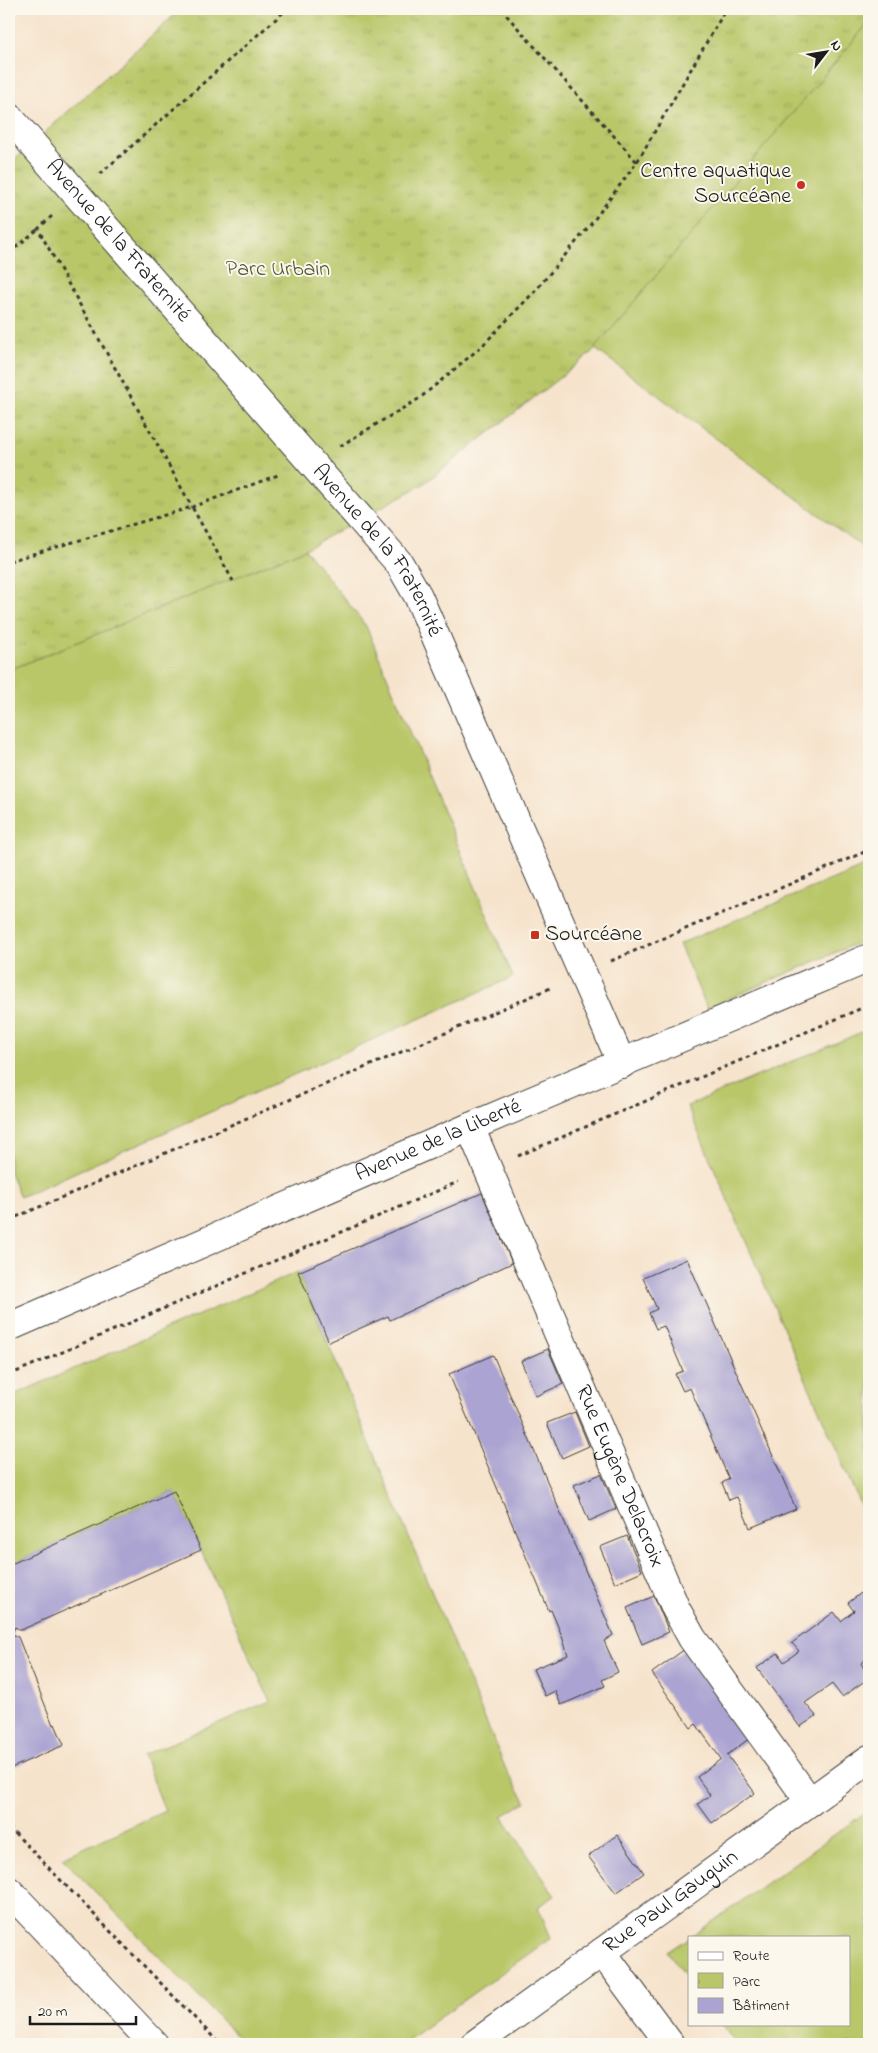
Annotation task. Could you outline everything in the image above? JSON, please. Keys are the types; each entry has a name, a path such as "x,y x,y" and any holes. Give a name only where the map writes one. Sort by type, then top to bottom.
{"street":[{"name":"Avenue de la Fraternité","path":"9,118 395,558 418,596 622,1064"},
{"name":"Avenue de la Liberté","path":"9,1327 470,1127 869,958"},
{"name":"Rue Eugène Delacroix","path":"470,1127 679,1616 810,1802"},
{"name":"Rue Paul Gauguin","path":"475,2044 869,1759"},
{"path":"9,1891 154,2044"},
{"path":"602,1952 670,2044"}],"path":[{"path":"9,254 287,9"},
{"path":"501,9 637,162"},
{"path":"9,561 192,507 312,462 420,398 481,346 536,290 591,224 637,162 726,9"},
{"path":"38,229 233,581"},
{"path":"9,1220 869,850"},
{"path":"9,1375 869,1005"},
{"path":"9,1827 220,2044"}],"green space":[{"name":"Parc Urbain","path":"181,9 869,9 869,22 590,354 422,485 305,549 9,670 9,165"},
{"name":"Centre aquatique Sourcéane","path":"869,22 869,552 594,348"},
{"path":"305,549 366,626 513,977 20,1197 9,1170 9,670"},
{"path":"869,864 869,938 707,1008 679,944"},
{"path":"869,1029 869,1525 687,1106"},
{"path":"298,1272 507,1772 526,1802 502,1816 555,1896 538,1907 551,1938 402,2044 245,2044 62,1858 165,1811 143,1755 270,1701 174,1491 9,1565 9,1397"},
{"path":"869,1810 869,2044 737,2044 724,2026 850,2026 850,1936 692,1936"},
{"path":"688,1939 688,1979 668,1952"}],"building":[{"path":"482,1193 512,1263 390,1320 388,1316 329,1342 298,1272"},
{"path":"687,1259 796,1509 750,1528 737,1497 729,1500 722,1483 729,1479 690,1388 683,1391 675,1374 683,1371 664,1326 656,1329 649,1313 657,1309 643,1278"},
{"path":"548,1349 563,1384 536,1396 521,1361"},
{"path":"493,1355 613,1635 604,1641 618,1672 602,1680 605,1686 561,1705 555,1691 545,1696 533,1669 568,1655 562,1636 551,1610 549,1611 449,1374"},
{"path":"575,1412 589,1446 562,1458 547,1423"},
{"path":"601,1474 616,1509 589,1521 574,1485"},
{"path":"174,1491 201,1550 21,1630 15,1627 12,1634 18,1637 53,1725 55,1724 64,1745 9,1769 9,1565"},
{"path":"627,1536 642,1571 615,1583 600,1547"},
{"path":"869,1587 869,1657 861,1663 869,1678 842,1697 832,1684 805,1703 816,1716 800,1727 757,1668 778,1653 784,1662 799,1651 792,1643 834,1612 841,1621 854,1611 848,1603"},
{"path":"654,1596 669,1632 642,1644 627,1608"},
{"path":"685,1649 750,1738 727,1755 755,1793 712,1823 698,1804 710,1795 697,1777 721,1759 696,1724 691,1728 652,1673"},
{"path":"617,1835 644,1873 616,1893 588,1856"}],"place":[{"name":"Centre aquatique Sourcéane","path":"801,185"},
{"name":"Sourcéane","path":"535,935"}]}
